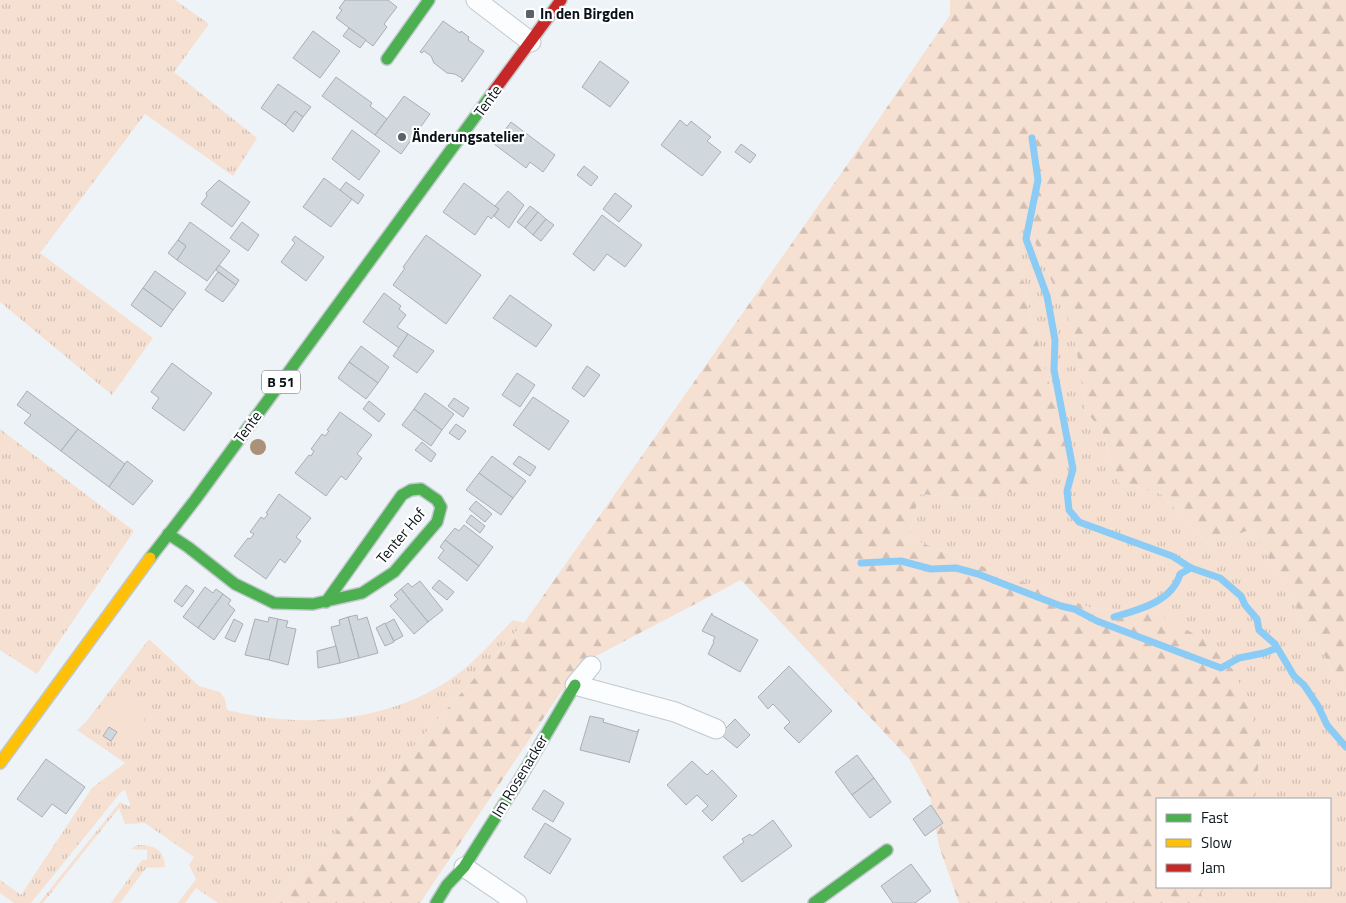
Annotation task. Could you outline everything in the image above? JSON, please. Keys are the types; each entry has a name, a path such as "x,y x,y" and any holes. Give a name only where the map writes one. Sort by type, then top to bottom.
{"street":[{"path":"387,60 429,0"},
{"path":"476,0 531,42"},
{"name":"Tente","path":"0,763 561,0"},
{"name":"Tenter Hof","path":"168,534 188,547 234,584 274,603 313,604 326,602 362,593 394,572 437,522 441,507 437,500 421,488 411,490 402,495 326,602"},
{"name":"Im Rosenacker","path":"436,903 447,885 464,867 518,782 575,685 591,666"},
{"path":"575,685 675,712 716,729"},
{"path":"814,903 887,850"},
{"path":"464,867 517,903"}],"green space":[{"path":"0,0 175,0 209,24 174,72 257,138 233,176 145,114 40,253 153,338 112,395 0,302"},
{"path":"950,0 1346,0 1346,694 1252,529 1209,545 1161,494 1118,482 1102,430 1086,412 1074,334 1021,209 1019,267 1045,371 1070,444 1049,475 992,500 919,494 909,538 1091,608 1157,614 1213,644 1236,674 1261,739 1255,798 1156,798 1156,888 1204,888 1201,893 1204,903 959,903 939,846 930,797 910,760 741,580 596,656 561,692 420,903 273,903 524,623 859,148 950,15"},
{"path":"1020,207 1074,334 1086,412 1102,430 1118,482 1161,494 1209,545 1252,529 1346,694 1346,903 1204,903 1201,893 1204,888 1331,888 1331,798 1255,798 1261,739 1157,614 1091,608 909,538 919,494 992,500 1070,445 1045,371 1019,267"},
{"path":"0,429 134,531 37,674 0,650"},
{"path":"513,620 524,623 273,903 218,903 196,888 185,903 178,903 196,879 189,865 194,857 145,823 125,824 119,808 43,903 39,903 120,802 131,807 125,790 121,792 31,903 14,903 0,893 0,880 21,895 92,788 125,763 77,730 86,722 149,639 199,686 220,692 225,699 227,710 287,720 317,720 378,712 407,702 434,689 466,667"},
{"path":"138,696 145,701 145,719 139,735 132,745 100,723 115,704 125,698"},
{"path":"137,845 157,849 163,856 165,867 146,868 120,903 111,903 142,860 147,860 147,850 131,849"}],"building":[{"path":"345,0 388,0 397,7 384,24 387,27 373,46 336,18 342,10 339,8"},
{"path":"443,21 460,33 461,31 469,37 468,40 484,51 462,82 463,79 455,74 447,73 434,63 431,56 424,51 420,52"},
{"path":"349,28 366,40 360,48 343,36"},
{"path":"313,31 340,51 320,78 293,58"},
{"path":"600,61 629,82 610,107 582,87"},
{"path":"336,77 372,103 370,106 387,119 375,135 322,96"},
{"path":"278,84 311,107 303,117 295,111 285,125 261,108"},
{"path":"404,96 430,114 401,154 375,135"},
{"path":"295,111 303,117 293,132 285,125"},
{"path":"680,120 687,126 691,121 711,137 707,141 721,152 702,176 661,145"},
{"path":"511,122 555,155 543,172 530,162 526,168 494,144"},
{"path":"352,130 380,151 359,180 332,159"},
{"path":"741,144 756,155 750,163 735,152"},
{"path":"584,166 598,177 591,186 577,175"},
{"path":"324,178 352,199 331,227 303,207"},
{"path":"219,180 250,202 232,227 201,204 207,196 206,193"},
{"path":"346,182 364,195 358,204 340,190"},
{"path":"464,183 499,209 491,219 488,216 475,235 443,212"},
{"path":"508,191 524,205 509,228 494,216 499,209 495,206"},
{"path":"615,193 632,206 619,222 603,209"},
{"path":"530,206 538,212 525,228 517,222"},
{"path":"538,212 546,219 533,235 525,228"},
{"path":"602,215 642,245 625,267 607,254 594,271 573,254"},
{"path":"546,219 554,225 541,241 533,235"},
{"path":"190,222 230,251 207,281 177,260 186,246 178,240"},
{"path":"242,222 259,235 248,251 230,238"},
{"path":"426,235 481,275 446,324 393,285 405,268 403,267"},
{"path":"295,236 324,257 306,281 281,262 295,243 292,240"},
{"path":"178,240 186,246 177,260 168,253"},
{"path":"219,265 239,280 236,285 216,270"},
{"path":"155,271 186,293 173,310 143,288"},
{"path":"218,272 236,285 223,302 205,290"},
{"path":"143,288 173,310 161,327 131,305"},
{"path":"384,293 401,306 399,309 406,315 397,327 408,334 399,348 363,322"},
{"path":"510,295 552,325 536,347 493,318"},
{"path":"408,334 434,351 417,373 393,356"},
{"path":"361,346 389,367 378,383 349,362"},
{"path":"349,362 378,383 366,399 338,378"},
{"path":"172,363 212,393 184,431 152,408 159,398 151,392"},
{"path":"587,366 600,375 584,397 572,388"},
{"path":"517,373 535,385 520,407 502,395"},
{"path":"27,391 78,429 61,451 24,423 31,415 17,405"},
{"path":"425,393 454,414 442,430 414,409"},
{"path":"533,397 569,421 549,450 513,425"},
{"path":"454,398 469,408 463,417 448,406"},
{"path":"369,401 385,414 379,422 363,409"},
{"path":"414,409 442,430 431,446 402,425"},
{"path":"340,412 372,435 357,454 362,458 346,480 341,476 326,496 295,473 309,455 311,456 314,451 311,449 322,434 325,436 329,431 327,430"},
{"path":"456,424 466,431 459,440 449,433"},
{"path":"78,429 125,464 109,487 61,451"},
{"path":"422,442 436,454 431,462 415,450"},
{"path":"492,456 526,481 513,498 479,473"},
{"path":"519,456 536,467 530,476 513,464"},
{"path":"127,461 153,481 133,505 109,487"},
{"path":"479,473 513,498 501,515 466,490"},
{"path":"279,494 311,518 296,537 301,541 285,563 280,559 266,579 234,556 248,538 250,539 254,534 250,532 261,517 264,519 268,514 266,513"},
{"path":"476,501 492,514 485,522 469,509"},
{"path":"471,515 485,526 480,533 466,522"},
{"path":"464,525 493,547 479,566 445,540 455,528 459,531"},
{"path":"445,540 479,566 467,581 438,558 444,550 440,547"},
{"path":"439,580 454,592 447,600 432,588"},
{"path":"420,581 443,610 428,622 401,589 408,583 412,587"},
{"path":"186,585 194,591 182,607 174,601"},
{"path":"205,587 213,593 216,589 223,594 198,628 183,617"},
{"path":"401,589 428,622 414,634 390,606 398,599 394,595"},
{"path":"223,594 231,600 228,604 235,610 214,640 198,628"},
{"path":"712,613 712,615 758,640 740,672 708,654 715,637 702,631"},
{"path":"357,615 358,620 367,617 378,653 359,658 348,617"},
{"path":"269,617 278,619 269,660 245,655 255,619 268,622"},
{"path":"348,617 359,658 340,663 331,627 340,625 339,620"},
{"path":"234,619 243,624 235,642 225,638"},
{"path":"278,619 288,621 286,627 296,629 288,665 269,660"},
{"path":"394,619 403,636 394,641 385,624"},
{"path":"385,623 394,642 385,646 376,628"},
{"path":"336,646 340,663 318,668 317,651"},
{"path":"789,666 832,711 799,743 784,728 790,722 773,704 768,709 758,697"},
{"path":"590,716 604,719 603,722 637,732 639,729 629,763 580,750"},
{"path":"735,719 750,735 737,748 720,734"},
{"path":"109,727 117,732 111,741 103,736"},
{"path":"857,755 874,778 852,795 835,772"},
{"path":"46,759 85,787 66,814 52,804 42,817 17,799"},
{"path":"692,761 707,775 712,770 737,796 712,821 702,811 708,806 697,795 686,805 667,785"},
{"path":"874,778 891,802 870,818 852,795"},
{"path":"544,790 564,803 553,822 532,809"},
{"path":"931,805 943,823 925,836 913,819"},
{"path":"773,820 792,846 742,882 723,857 744,842 742,839 750,834 752,836"},
{"path":"545,823 571,839 550,874 524,857"},
{"path":"911,864 931,891 915,903 893,903 881,886"}],"waterway":[{"path":"1032,138 1038,180 1026,239 1047,296 1055,340 1054,370 1073,469 1067,491 1069,510 1079,522 1172,556 1191,568 1220,578 1241,596 1245,605 1257,619 1259,630 1275,644 1294,676 1304,685 1318,706 1327,725 1346,747"},
{"path":"861,563 901,561 931,569 956,568 978,574 1061,606 1074,609 1097,621 1221,668 1239,658 1264,653 1277,648"},
{"path":"1114,617 1143,608 1162,598 1170,592 1180,574 1191,568"}],"traffic: fast":[{"path":"387,59 429,0"},
{"path":"150,558 195,500 491,95"},
{"path":"168,534 188,547 235,584 274,603 313,604 362,593 394,572 437,522 441,507 437,500 421,489 411,490 402,495 326,602"},
{"path":"436,903 447,885 464,867 518,782 575,685"},
{"path":"814,903 887,850"}],"traffic: slow":[{"path":"0,763 150,558"}],"traffic: jam":[{"path":"491,95 561,0"}],"place":[{"name":"In den Birgden","path":"530,14"},
{"name":"Änderungsatelier","path":"402,137"}]}
